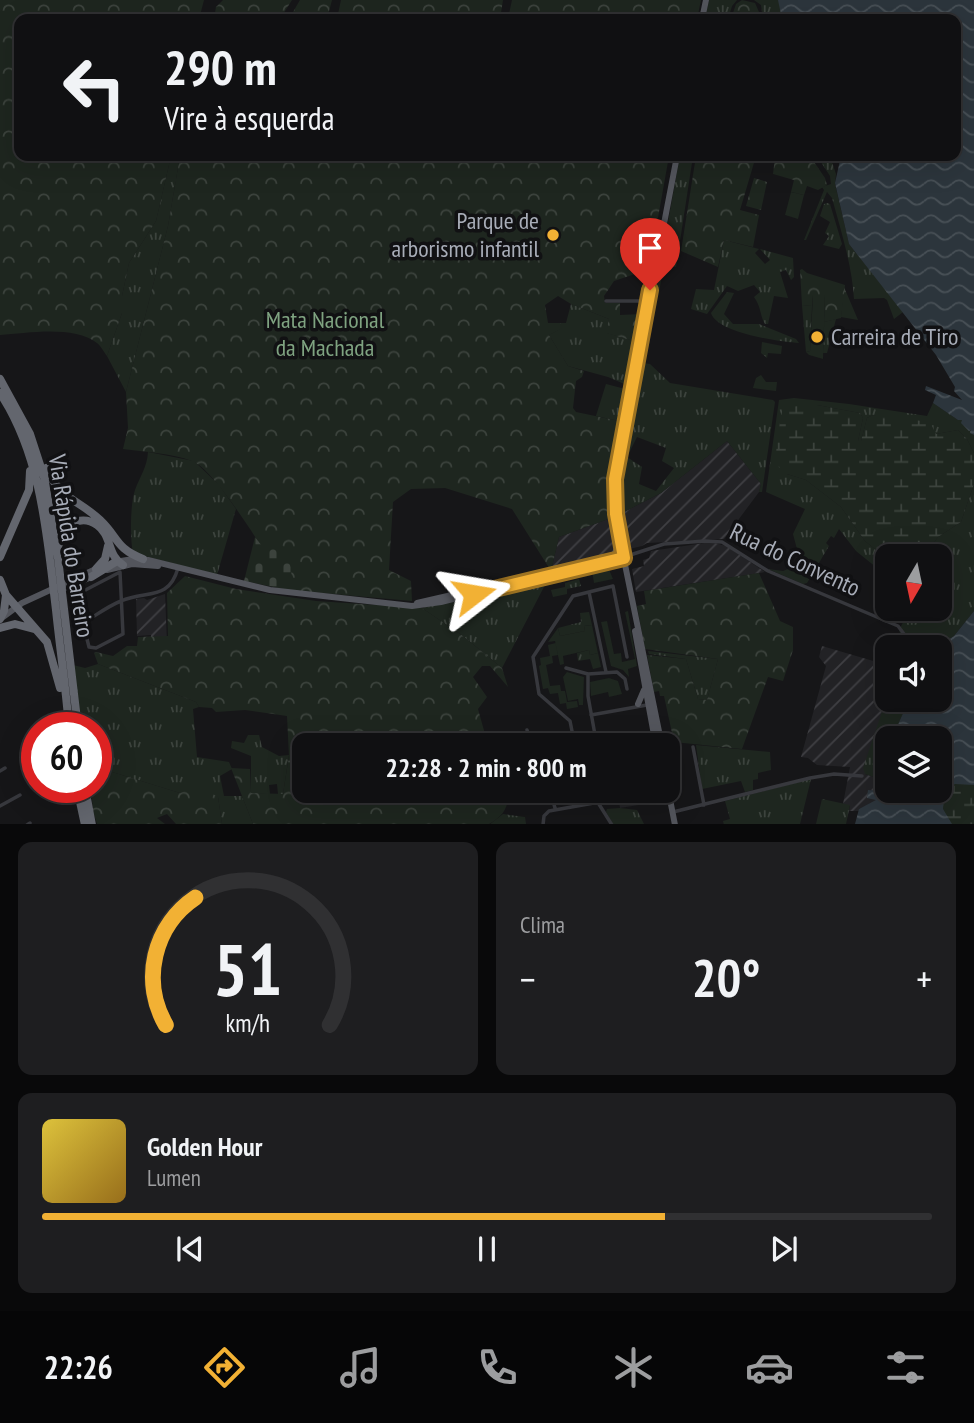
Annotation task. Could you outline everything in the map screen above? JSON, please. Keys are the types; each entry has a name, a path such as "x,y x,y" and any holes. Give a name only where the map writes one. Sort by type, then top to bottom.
{"highway":[{"name":"Via Rápida do Barreiro","path":"0,379 30,434 44,477 58,558 76,712"},
{"name":"Via Rápida do Barreiro","path":"0,393 29,451 49,556 66,712"},
{"path":"30,434 51,479 61,492 103,523 120,563 94,573"},
{"path":"0,557 29,490 29,451"},
{"path":"58,558 62,533 68,526 89,521 97,524 111,541 126,552 143,559"},
{"path":"94,573 107,555 111,541"},
{"path":"0,580 6,595 41,633 50,649 65,712"},
{"path":"6,595 1,622 25,626 41,633"},
{"path":"80,803 85,824"},
{"path":"88,803 92,824"}],"main road":[{"path":"656,733 620,540 615,479 676,161"},
{"path":"607,561 616,552 620,540"},
{"path":"120,563 143,559 272,591 429,605 624,558"},
{"path":"607,561 627,572"},
{"path":"120,563 178,569"},
{"path":"1,622 42,596 94,573"},
{"path":"1,622 18,609"},
{"path":"635,618 644,685 650,700"},
{"path":"644,685 642,699 636,706 653,715"},
{"path":"671,803 675,824"}],"street":[{"path":"606,301 648,302"},
{"name":"Rua do Convento","path":"624,558 664,544 722,542 768,571 898,626 904,634"},
{"path":"83,623 121,601 166,590 174,583 178,569"},
{"path":"120,572 121,601 122,634 96,648 89,648 83,623 72,597 120,572"},
{"path":"572,733 570,721 539,694 532,661 571,599 577,594 613,586 627,656"},
{"path":"589,591 606,672"},
{"path":"566,668 589,674 606,672 622,675 627,689"},
{"path":"589,674 588,696 594,733"},
{"path":"591,715 636,706 650,700"},
{"path":"693,747 704,805"},
{"path":"0,771 5,768"},
{"path":"673,812 810,778 834,774 862,776"},
{"path":"0,806 20,795"},
{"path":"554,803 555,808"},
{"path":"542,824 545,814 555,808 594,803"},
{"path":"598,803 612,824"}],"shaded area":[{"path":"727,441 761,484 759,492 724,539 647,543 629,549 626,546 620,514 661,493"},
{"path":"614,517 617,547 607,558 551,571 559,537"},
{"path":"711,542 726,546 765,572 636,592 632,569 644,566 643,560 649,558 651,551"},
{"path":"165,594 167,643 151,643 151,635 137,636 136,599 147,600"},
{"path":"822,646 875,661 875,712 883,712 879,726 875,726 875,739 865,774 874,777 875,791 868,790 875,797 875,801 859,811 849,811 850,806 843,804 850,767 817,765 808,758 801,757 826,666 819,657"},
{"path":"619,803 651,803 620,808"}],"green space":[{"path":"0,0 204,0 200,14 14,14 14,161 170,161 156,221 129,263 122,296 122,313 107,356 97,343 76,334 37,332 0,335"},
{"path":"223,0 292,0 283,14 215,14 216,7"},
{"path":"300,0 332,0 328,14 292,14"},
{"path":"341,0 503,0 501,14 338,14"},
{"path":"512,0 701,0 698,14 509,14"},
{"path":"709,0 737,0 730,14 706,14"},
{"path":"742,0 755,3 760,14 733,14 736,4"},
{"path":"754,0 779,0 782,14 762,14 761,5"},
{"path":"170,161 179,161 168,226 126,392 107,356 122,313 122,296 129,263 156,221"},
{"name":"Mata Nacional da Machada","path":"179,161 668,161 645,279 635,274 614,281 604,296 605,303 620,303 620,315 643,314 637,342 606,333 609,319 558,296 545,305 548,323 560,323 563,328 549,335 568,366 584,371 582,377 576,381 573,408 576,412 624,422 611,490 614,517 559,537 551,571 512,509 445,488 411,489 393,502 389,570 411,581 412,601 288,590 229,499 202,468 192,461 175,456 123,449 128,428 126,392 168,226"},
{"path":"679,161 692,161 676,267 664,265 659,292 656,288"},
{"path":"695,161 755,161 740,210 759,215 753,247 724,240 718,267 681,251"},
{"path":"775,161 813,161 827,185 818,190 807,186 804,195 791,192 794,180 773,174"},
{"path":"820,161 832,161 849,244 903,312 894,319 884,298 854,299 846,248 832,198 827,192 804,240 824,190 822,187 831,184 830,176"},
{"path":"754,178 767,182 761,210 746,206"},
{"path":"791,192 804,195 798,219 785,215"},
{"path":"824,204 830,204 842,244 839,249 823,245 829,236 825,233 830,222 820,216"},
{"path":"724,240 759,249 755,253 765,264 770,260 760,249 793,258 794,277 791,280 786,270 780,272 788,298 774,296 768,324 763,321 754,297 760,292 754,285 738,291 727,286 707,314 691,309 696,289 714,290"},
{"path":"802,269 845,285 841,318 824,322 825,295 813,295 812,306 802,305"},
{"path":"844,287 858,320 841,317"},
{"path":"727,292 734,293 724,314 733,324 759,324 796,339 799,343 750,335 716,320 711,313"},
{"name":"Carreira de Tiro","path":"813,295 825,295 823,359 806,352 810,351"},
{"path":"571,304 609,319 607,333 637,342 629,386 568,366 549,335 562,328 560,323 566,323"},
{"path":"802,305 812,306 810,351 806,352"},
{"path":"836,319 827,353 823,353 824,322"},
{"path":"762,342 782,346 781,354 768,353 767,358 761,353"},
{"path":"643,363 650,364 670,383 775,402 762,492 759,492 761,484 727,441 661,493 620,514 618,500 621,462","holes":["637,437 666,448 662,461 674,468 656,491 639,484 642,467 627,457"]},
{"path":"761,375 766,382 777,382 776,391 753,388 756,378"},
{"path":"606,384 629,390 624,422 596,416"},
{"path":"794,398 927,416 933,403 962,420 974,435 974,453 967,439 958,430 936,434 873,415 867,418 861,441 858,441 863,418 860,413 817,405 787,474 806,480 841,507 865,541 875,549 875,566 856,551 839,529 834,538 831,536 826,543 829,546 807,583 803,584 768,569 783,571 801,564 793,534 805,509 766,492 779,400"},
{"path":"817,405 860,413 863,418 858,441 861,441 867,418 873,415 930,422 936,434 958,430 967,439 974,453 974,484 961,522 938,537 933,544 875,544 875,549 865,541 841,507 806,480 787,474 775,464 783,407"},
{"path":"148,452 194,461 219,485 236,509 217,575 133,553 132,504"},
{"path":"974,484 974,611 952,637 952,635 901,635 899,630 904,621 952,621 952,544 933,544 938,537 961,522"},
{"path":"255,537 265,550 268,541 283,546 292,570 288,590 244,581"},
{"path":"608,567 613,579 594,583 592,571"},
{"path":"759,573 780,621 793,627 793,650 783,681 768,677 742,749 680,743 680,733 672,733 664,696 660,696 659,691 654,692 647,655 686,659 698,699 707,700 718,659 645,649 637,606 646,604 644,591"},
{"path":"185,576 236,589 316,601 422,608 463,636 502,668 508,687 490,666 482,666 473,677 487,697 478,709 485,733 292,733 292,803 507,803 503,813 489,824 253,824 231,768 250,769 251,793 283,794 289,756 287,716 245,710 216,712 212,708 199,707 196,702 98,664 94,653 96,652 113,656 127,646 137,646 138,637 168,636 167,593"},
{"path":"579,579 581,586 567,589 567,594 553,597 551,590 565,587 565,583"},
{"path":"547,581 502,668 463,636 422,608"},
{"path":"628,611 637,666 628,669 629,677 623,670 611,666 601,622 607,621 614,654 621,653 622,662 635,659 625,612"},
{"path":"589,612 592,625 584,626 585,631 560,636 558,628 581,622 580,613"},
{"path":"592,625 598,653 590,655 589,650 563,656 564,664 560,665 555,641 548,642 558,628 560,636 585,631 584,626"},
{"path":"556,643 558,655 552,656 553,663 546,665 550,686 560,685 561,691 565,691 567,702 577,701 578,707 567,709 566,703 560,704 558,693 550,694 548,688 543,689 540,658 550,656 548,645"},
{"path":"589,650 590,655 598,653 601,667 593,669 590,659 578,661 577,653"},
{"path":"648,651 718,659 707,700 698,699 686,659 649,654"},
{"path":"98,664 196,702 199,707 193,709 197,757 229,762 232,769 220,776 224,796 242,796 253,824 222,824 218,797 180,793 112,772 112,712 79,712 73,665 85,668"},
{"path":"567,672 584,677 583,705 579,705 578,699 568,701 563,677"},
{"path":"609,678 618,681 622,694 609,697 608,692 591,696 590,682"},
{"path":"974,683 974,824 900,824 926,803 952,803 952,726 947,726"},
{"path":"882,712 904,712 897,726 877,726"},
{"path":"875,733 874,777 865,774 863,768"},
{"path":"248,735 259,735 262,747 279,756 289,755 283,794 278,794 277,784 269,785 270,794 251,793 251,756 231,748 232,741 244,743"},
{"path":"696,745 770,752 771,770 758,773 758,779 753,780 753,790 745,792 741,781 702,789"},
{"path":"112,772 180,793 199,786 218,797 222,824 176,824 167,814 157,818 165,824 97,824 92,803 112,803"},
{"path":"811,779 800,824 724,824 723,821 730,819 725,801"},
{"path":"822,799 850,805 846,824 816,824"},
{"path":"607,809 637,810 644,824 613,824"},
{"path":"503,814 525,817 526,824 490,824"}],"water":[{"path":"778,0 974,0 974,435 961,423 962,420 933,403 936,395 925,390 926,386 962,400 954,391 955,387 936,355 849,244 835,183 840,161 961,161 961,14 781,14"},
{"path":"974,611 974,785 952,786 952,726 897,726 904,712 952,712 954,636"},
{"path":"868,790 875,791 875,800 867,798"},
{"path":"875,801 875,803 943,803 943,809 952,824 855,824 859,809"}],"place":[{"name":"Parque de arborismo infantil","path":"553,235"},
{"name":"Carreira de Tiro","path":"817,337"}],"route":[{"path":"474,594 624,558 616,514 615,479 650,290"}]}
